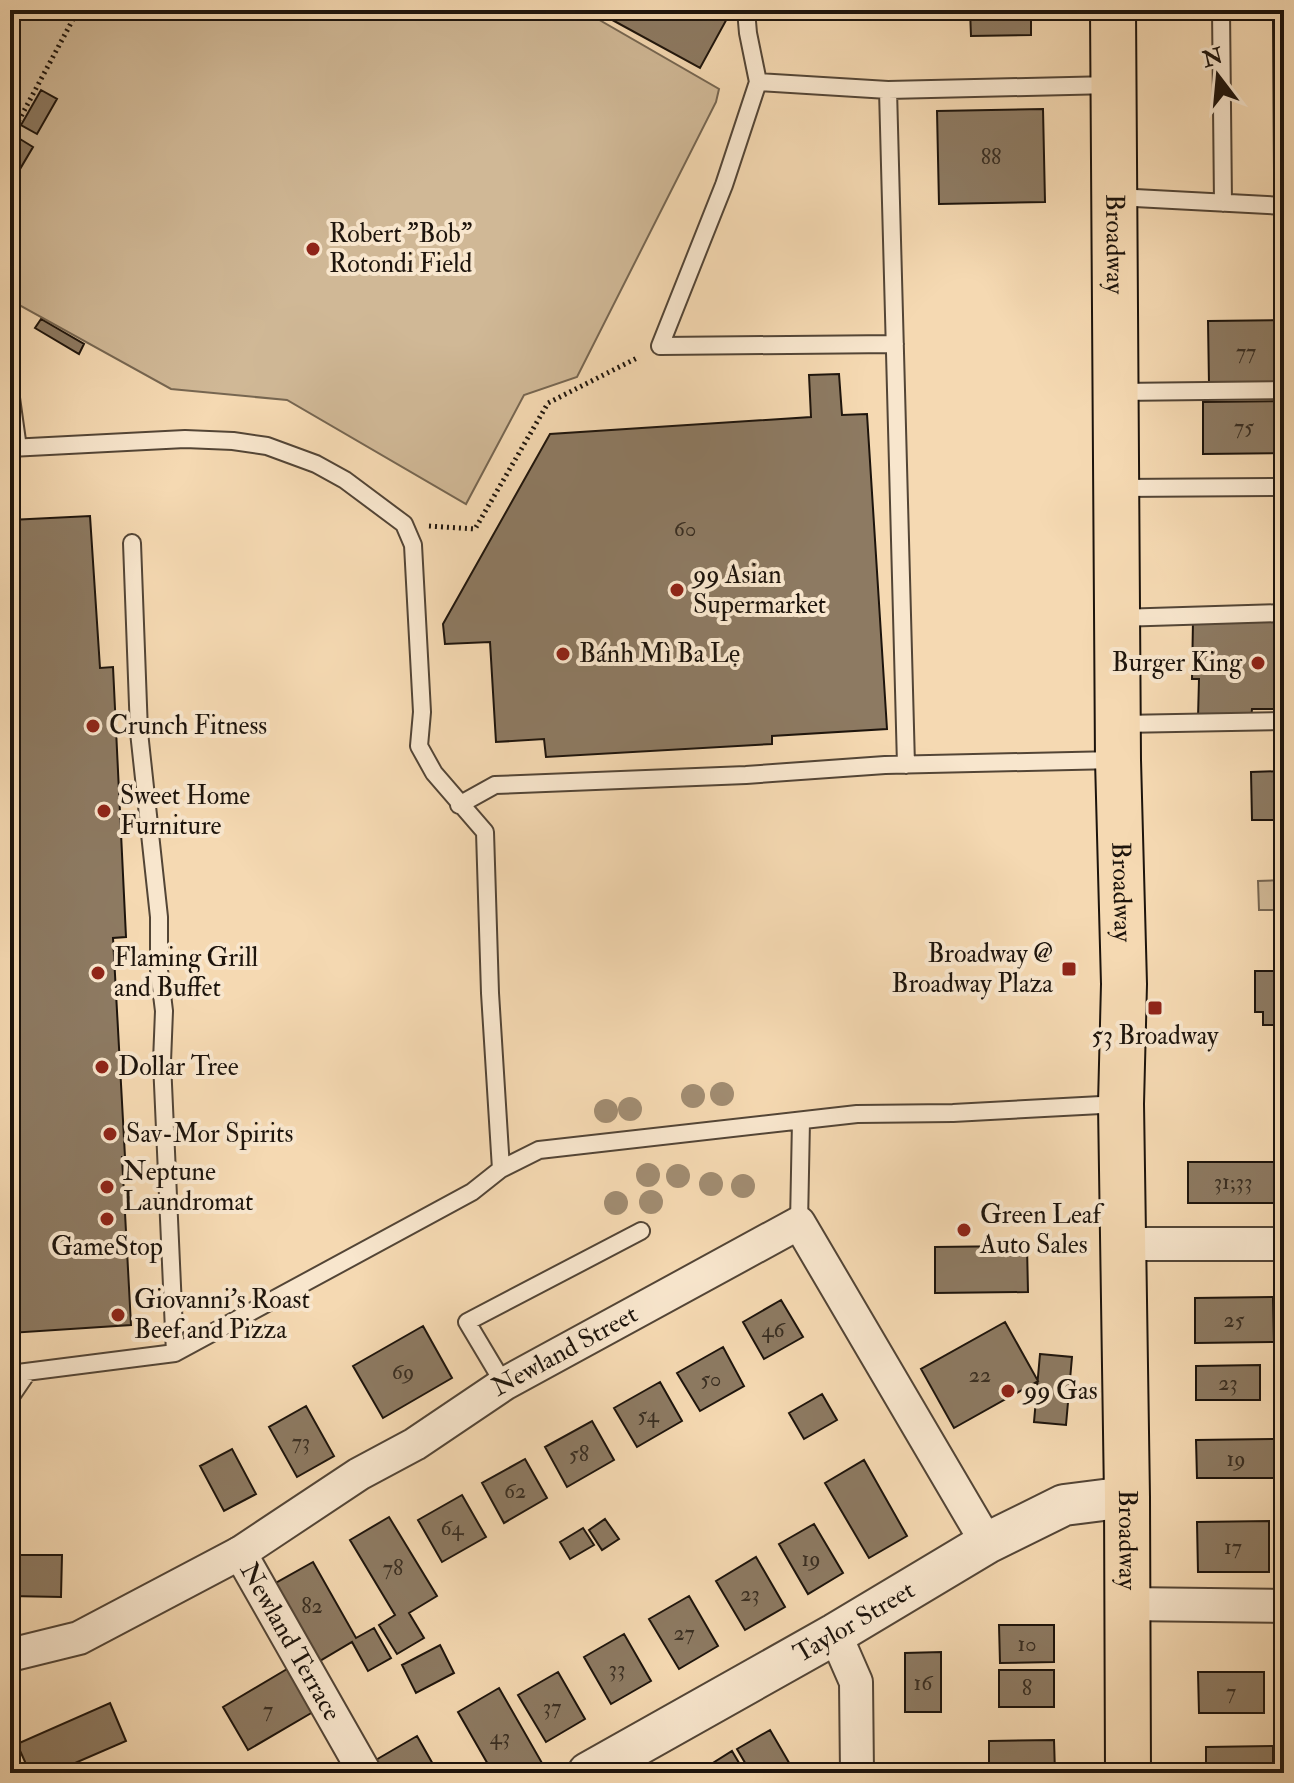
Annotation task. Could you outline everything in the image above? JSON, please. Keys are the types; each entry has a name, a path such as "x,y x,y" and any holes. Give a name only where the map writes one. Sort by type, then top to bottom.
{"main road":[{"name":"Broadway","path":"1113,10 1124,984 1121,1104 1128,1773"}],"street":[{"path":"799,1223 987,1543"},
{"name":"Newland Street","path":"10,1655 79,1638 240,1553 359,1474 415,1444 504,1384 799,1223"},
{"path":"1124,1244 1284,1244"},
{"name":"Taylor Street","path":"588,1773 835,1634 987,1543 1064,1505 1127,1497"},
{"name":"Newland Terrace","path":"240,1553 365,1773"},
{"path":"1126,1604 1284,1606"},
{"path":"835,1634 856,1682 857,1773"}],"lane":[{"path":"746,10 758,82 724,185 660,346 895,344"},
{"path":"1221,10 1223,203"},
{"path":"758,82 888,90 1114,85"},
{"path":"888,90 906,765"},
{"path":"1114,197 1284,206"},
{"path":"1116,392 1284,390"},
{"path":"10,391 14,448 185,439 267,446 316,464 345,480 404,524 413,545 422,712 419,746 434,773 485,832 490,993 501,1169"},
{"path":"1116,488 1284,487"},
{"path":"132,543 139,732 159,917 159,970 164,1011 162,1062 175,1353"},
{"path":"1118,618 1284,613"},
{"path":"459,805 495,785 906,765 1284,721"},
{"path":"10,1398 18,1373 175,1353 472,1192 501,1169 539,1150 857,1114 953,1113 1121,1104"},
{"path":"799,1223 801,1121"},
{"path":"504,1384 467,1322 641,1231"}],"path":[{"path":"10,137 78,10"},
{"path":"404,524 475,529 548,403 660,346"}],"shaded area":[{"name":"Robert \"Bob\" Rotondi Field","path":"10,10 582,10 719,89 716,102 577,377 524,395 466,504 287,400 171,389 10,300"},
{"path":"1284,880 1284,910 1259,910 1258,881"}],"building":[{"path":"594,10 720,10 729,15 700,68"},
{"path":"970,10 1031,10 1031,35 971,36"},
{"path":"1273,18 1284,18 1284,168 1274,168"},
{"path":"41,90 57,99 37,134 21,125"},
{"path":"1043,109 1045,202 939,204 937,111"},
{"path":"20,139 33,147 10,186 10,157"},
{"path":"41,319 84,344 79,354 35,328"},
{"path":"1284,320 1284,383 1209,384 1208,321"},
{"path":"839,374 842,415 867,414 887,729 772,736 772,744 546,757 544,739 496,742 490,642 445,644 443,624 550,434 811,417 809,375"},
{"path":"1284,401 1284,453 1203,454 1203,402"},
{"path":"90,516 100,668 113,667 126,937 113,938 131,1325 10,1333 10,520"},
{"path":"1193,620 1284,622 1284,709 1252,709 1251,719 1198,718 1199,679 1192,679"},
{"path":"1284,771 1284,820 1252,820 1251,772"},
{"path":"1284,940 1284,1037 1279,1037 1279,1025 1263,1025 1263,1012 1255,1012 1255,971 1279,971 1278,941"},
{"path":"1188,1162 1278,1162 1278,1203 1188,1203"},
{"path":"1027,1246 1028,1292 935,1293 935,1247"},
{"path":"1273,1297 1274,1342 1195,1343 1195,1298"},
{"path":"781,1300 803,1337 764,1359 743,1322"},
{"path":"1005,1322 1038,1381 954,1428 921,1369"},
{"path":"423,1326 452,1378 383,1418 353,1366"},
{"path":"723,1347 744,1386 700,1411 677,1373"},
{"path":"1040,1354 1072,1357 1066,1425 1034,1422"},
{"path":"1260,1365 1260,1400 1196,1400 1196,1366"},
{"path":"660,1382 682,1421 637,1447 614,1408"},
{"path":"822,1394 837,1420 804,1439 789,1413"},
{"path":"306,1406 334,1456 297,1477 269,1427"},
{"path":"592,1421 614,1460 567,1487 545,1447"},
{"path":"1275,1439 1275,1478 1197,1478 1196,1440"},
{"path":"232,1449 256,1494 224,1511 200,1466"},
{"path":"525,1459 547,1498 504,1523 482,1483"},
{"path":"864,1460 907,1536 869,1558 825,1483"},
{"path":"462,1495 486,1537 442,1562 418,1520"},
{"path":"389,1517 437,1596 409,1613 424,1638 397,1654 379,1625 395,1615 350,1540"},
{"path":"605,1519 619,1539 602,1550 589,1530"},
{"path":"1269,1521 1269,1572 1198,1572 1197,1522"},
{"path":"814,1524 843,1573 808,1594 779,1544"},
{"path":"583,1528 594,1545 570,1559 560,1542"},
{"path":"10,1555 62,1555 61,1597 10,1596"},
{"path":"756,1557 785,1607 745,1630 716,1581"},
{"path":"313,1562 356,1638 374,1628 391,1658 368,1671 352,1642 318,1662 274,1584"},
{"path":"689,1596 718,1646 679,1669 649,1619"},
{"path":"999,1625 1054,1625 1054,1662 1000,1663"},
{"path":"624,1634 651,1681 611,1704 584,1657"},
{"path":"440,1645 454,1673 416,1693 402,1665"},
{"path":"941,1652 941,1712 905,1712 905,1653"},
{"path":"287,1669 313,1712 248,1750 223,1707"},
{"path":"999,1670 1054,1670 1054,1707 999,1707"},
{"path":"558,1672 585,1719 546,1742 518,1695"},
{"path":"1198,1672 1264,1672 1264,1713 1199,1713"},
{"path":"499,1688 542,1763 524,1773 493,1773 458,1712"},
{"path":"110,1703 126,1741 52,1773 30,1773 17,1744"},
{"path":"770,1730 795,1773 751,1773 737,1749"},
{"path":"417,1736 438,1773 381,1773 374,1761"},
{"path":"1054,1740 1055,1773 989,1773 989,1741"},
{"path":"1273,1746 1273,1773 1206,1773 1206,1747"},
{"path":"732,1751 745,1773 701,1773 700,1771"},
{"path":"919,1768 919,1773 885,1773 885,1769"}],"place":[{"name":"Robert \"Bob\" Rotondi Field","path":"313,249"},
{"name":"99 Asian Supermarket","path":"677,590"},
{"name":"Bánh Mì Ba Lẹ","path":"563,654"},
{"name":"Burger King","path":"1258,663"},
{"name":"Crunch Fitness","path":"93,726"},
{"name":"Sweet Home Furniture","path":"104,811"},
{"name":"Broadway @ Broadway Plaza","path":"1069,969"},
{"name":"Flaming Grill and Buffet","path":"98,973"},
{"name":"53 Broadway","path":"1155,1008"},
{"name":"Dollar Tree","path":"102,1067"},
{"name":"Sav-Mor Spirits","path":"110,1134"},
{"name":"Neptune Laundromat","path":"107,1187"},
{"name":"GameStop","path":"107,1219"},
{"name":"Green Leaf Auto Sales","path":"964,1230"},
{"name":"Giovanni's Roast Beef and Pizza","path":"118,1315"},
{"name":"99 Gas","path":"1008,1391"}]}
